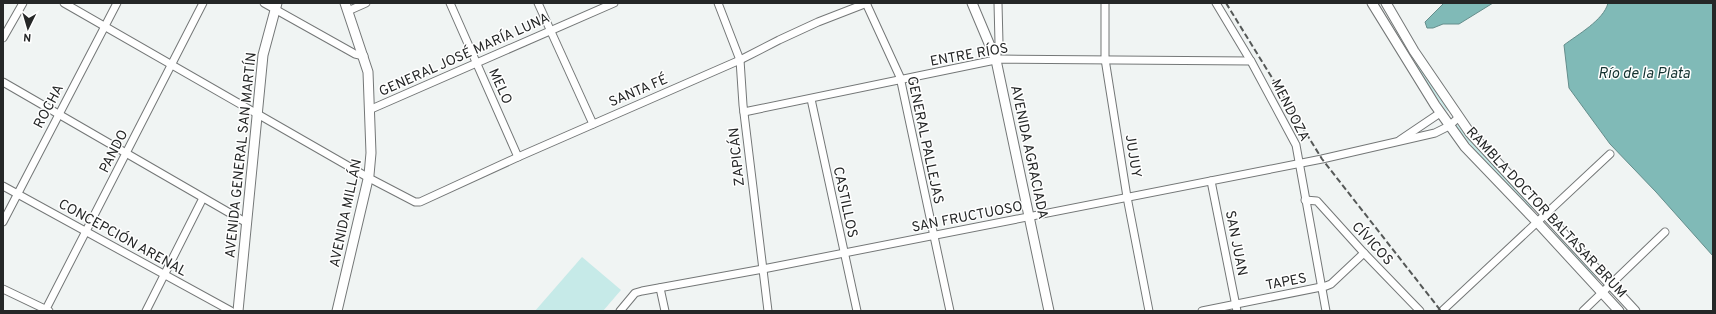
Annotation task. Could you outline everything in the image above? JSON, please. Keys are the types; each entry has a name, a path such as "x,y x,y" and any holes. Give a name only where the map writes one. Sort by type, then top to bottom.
{"main road":[{"name":"AVENIDA AGRACIADA","path":"972,3 996,60 1049,311"},
{"name":"RAMBLA DOCTOR BALTASAR BRUM","path":"1372,3 1440,113 1465,148 1537,222 1619,311"},
{"name":"RAMBLA DOCTOR BALTASAR BRUM","path":"1386,3 1414,51 1479,145 1635,311"},
{"name":"AVENIDA GENERAL SAN MARTÍN","path":"238,311 263,55 276,6"},
{"name":"AVENIDA MILLÁN","path":"337,311 369,178 371,152 368,72 364,56 346,7"}],"street":[{"path":"3,38 23,3"},
{"path":"64,3 369,178"},
{"name":"ROCHA","path":"3,222 58,114 118,3"},
{"name":"PANDO","path":"47,310 203,3"},
{"path":"264,3 276,6 355,54 364,56"},
{"path":"346,7 366,3"},
{"name":"MELO","path":"450,3 518,157"},
{"path":"538,3 593,124"},
{"name":"GENERAL JOSÉ MARÍA LUNA","path":"369,110 614,3"},
{"name":"ZAPICÁN","path":"718,3 740,60 744,112 768,311"},
{"name":"SANTA FÉ","path":"369,178 415,202 420,202 518,157 740,60 779,40 866,3"},
{"name":"GENERAL PALLEJAS","path":"866,3 901,80 950,311"},
{"path":"996,60 999,43 998,3"},
{"name":"JUJUY","path":"1105,3 1105,59 1127,197 1149,311"},
{"name":"MENDOZA","path":"1216,3 1251,61 1293,137 1298,153 1305,200 1326,311"},
{"name":"ENTRE RÍOS","path":"744,112 996,60 1105,59 1251,61"},
{"path":"3,82 247,223"},
{"name":"CASTILLOS","path":"811,99 857,311"},
{"name":"SAN FRUCTUOSO","path":"1396,142 1440,113"},
{"name":"SAN FRUCTUOSO","path":"620,311 635,294 660,288 1299,164 1435,133 1449,126 1459,117"},
{"path":"1442,311 1610,154"},
{"name":"SAN JUAN","path":"1211,181 1237,308"},
{"name":"CONCEPCIÓN ARENAL","path":"3,186 230,311"},
{"path":"146,311 203,198"},
{"name":"CÍVICOS","path":"1305,200 1317,201 1364,253 1420,311"},
{"path":"1583,311 1665,232"},
{"name":"TAPES","path":"1202,311 1237,308 1331,284 1364,253"},
{"path":"660,288 665,311"},
{"path":"3,289 47,310"}],"shaded area":[{"path":"1416,63 1448,109 1448,111 1415,66"},
{"path":"1456,123 1479,150 1532,206 1532,209 1530,209 1481,158 1455,125"},
{"path":"1551,229 1597,276 1596,278 1594,279 1550,230"},
{"path":"582,257 621,290 603,311 535,311"}],"water":[{"path":"1444,3 1493,3 1459,24 1443,24 1433,28 1427,28 1425,22"},
{"name":"Río de la Plata","path":"1608,3 1713,3 1713,256 1656,192 1610,144 1569,88 1564,45 1596,21"}],"railway":[{"path":"1226,3 1322,159 1441,311"}]}
